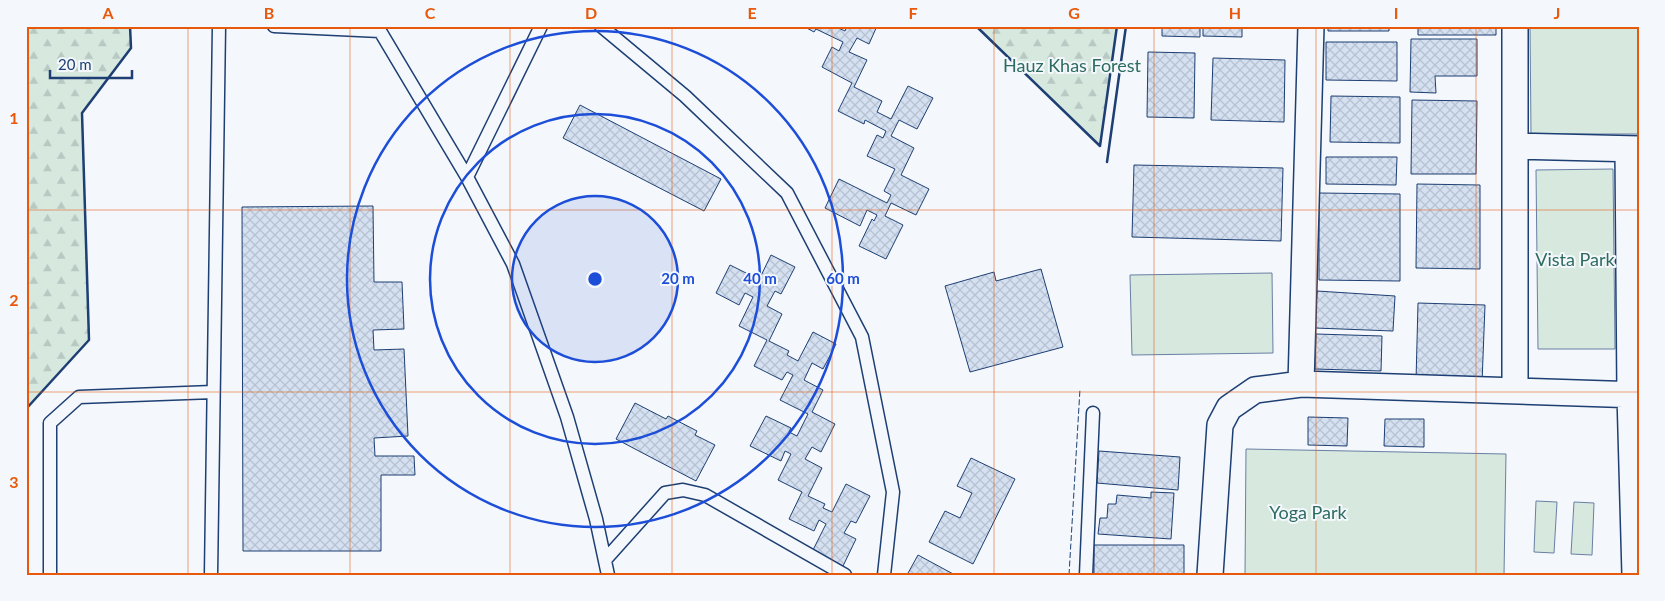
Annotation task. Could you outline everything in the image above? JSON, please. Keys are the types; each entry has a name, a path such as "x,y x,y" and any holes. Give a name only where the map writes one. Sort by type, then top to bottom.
{"street":[{"path":"1301,384 1310,26"},
{"path":"1515,26 1515,391"},
{"path":"1516,146 1633,149 1635,575"},
{"path":"1210,575 1220,425 1229,408 1255,390 1301,384 1634,395"}],"lane":[{"path":"212,575 219,26"},
{"path":"274,26 381,28 467,177 513,264 567,417 596,519 608,575"},
{"path":"467,177 541,26"},
{"path":"601,26 685,96 786,193 858,329 862,337 893,492 884,575"},
{"path":"50,575 50,423 79,397 213,392"},
{"path":"1086,575 1092,413"},
{"path":"604,560 665,493 683,490 705,495 845,575"}],"green space":[{"path":"26,26 130,26 131,48 82,113 89,340 26,409"},
{"name":"Hauz Khas Forest","path":"976,26 1117,26 1100,146"},
{"path":"1530,26 1639,26 1639,134 1531,134"},
{"name":"Vista Park","path":"1613,169 1615,349 1538,349 1536,170"},
{"path":"1272,273 1273,353 1132,355 1130,275"},
{"name":"Yoga Park","path":"1246,449 1506,454 1504,575 1245,575"},
{"path":"1536,501 1557,502 1554,553 1534,552"},
{"path":"1574,502 1594,503 1592,555 1571,554"}],"building":[{"path":"803,26 834,26 845,31 847,26 877,26 869,44 857,38 849,52 867,60 854,87 882,101 877,112 891,119 908,86 933,98 917,129 899,120 891,136 914,148 901,175 929,189 916,215 891,203 885,216 903,225 886,259 859,246 872,219 874,221 877,215 867,210 860,226 825,208 839,179 887,203 891,195 884,191 895,169 867,156 877,135 883,138 886,131 865,120 864,124 838,111 852,83 822,67 832,47 839,51 843,42 816,29 814,32"},
{"path":"1162,26 1200,26 1200,37 1162,36"},
{"path":"1203,26 1242,26 1242,37 1203,36"},
{"path":"1328,26 1389,26 1389,31 1328,31"},
{"path":"1418,26 1496,26 1496,35 1418,35"},
{"path":"1411,39 1477,39 1477,76 1435,76 1436,93 1410,92"},
{"path":"1326,42 1397,42 1397,81 1326,80"},
{"path":"1148,52 1195,53 1194,118 1147,117"},
{"path":"1213,58 1285,60 1284,122 1211,120"},
{"path":"1331,96 1400,97 1400,143 1330,142"},
{"path":"1412,100 1477,101 1476,174 1411,174"},
{"path":"580,105 721,179 704,211 563,138"},
{"path":"1326,157 1397,157 1396,185 1326,184"},
{"path":"1134,165 1283,168 1281,241 1132,237"},
{"path":"1417,184 1480,185 1480,269 1416,268"},
{"path":"1319,193 1400,194 1400,281 1319,280"},
{"path":"373,206 374,282 402,282 404,329 373,330 374,350 404,349 408,436 374,438 375,456 414,456 415,475 381,475 381,551 243,551 242,207"},
{"path":"771,255 795,267 781,294 775,291 767,306 782,314 769,341 789,351 787,355 798,361 813,332 836,344 823,369 812,363 804,380 823,390 812,412 835,424 821,452 812,447 805,459 822,468 808,496 825,504 823,508 832,512 846,484 870,496 856,523 851,521 844,533 856,539 843,566 813,550 826,524 819,520 814,531 789,519 802,492 778,480 791,454 785,451 781,461 750,446 766,416 791,428 789,432 797,436 808,414 780,400 793,375 787,372 782,380 754,366 767,340 739,326 753,297 745,293 739,305 716,293 730,265 754,277 751,281 757,284"},
{"path":"1041,269 1063,347 970,372 945,286 994,272 996,281"},
{"path":"1317,291 1395,296 1393,331 1315,328"},
{"path":"1418,303 1485,305 1482,383 1416,381"},
{"path":"1316,334 1382,336 1381,371 1315,369"},
{"path":"635,403 666,419 668,416 697,431 695,435 715,445 696,481 616,439"},
{"path":"1308,417 1348,418 1347,446 1308,445"},
{"path":"1385,419 1424,419 1424,447 1384,446"},
{"path":"1099,451 1180,457 1178,490 1097,483"},
{"path":"971,458 1015,479 973,564 929,542 945,511 960,518 972,493 957,486"},
{"path":"1151,492 1174,493 1171,539 1098,534 1100,518 1107,518 1108,504 1116,504 1117,495 1151,498"},
{"path":"1094,545 1184,545 1184,575 1094,575"},
{"path":"918,555 955,575 907,575"}],"fence":[{"path":"1069,575 1080,389"}],"wall":[{"path":"26,409 89,340 82,113 131,48 130,26"},
{"path":"976,26 1100,146 1117,26"},
{"path":"1107,162 1126,26"}]}
